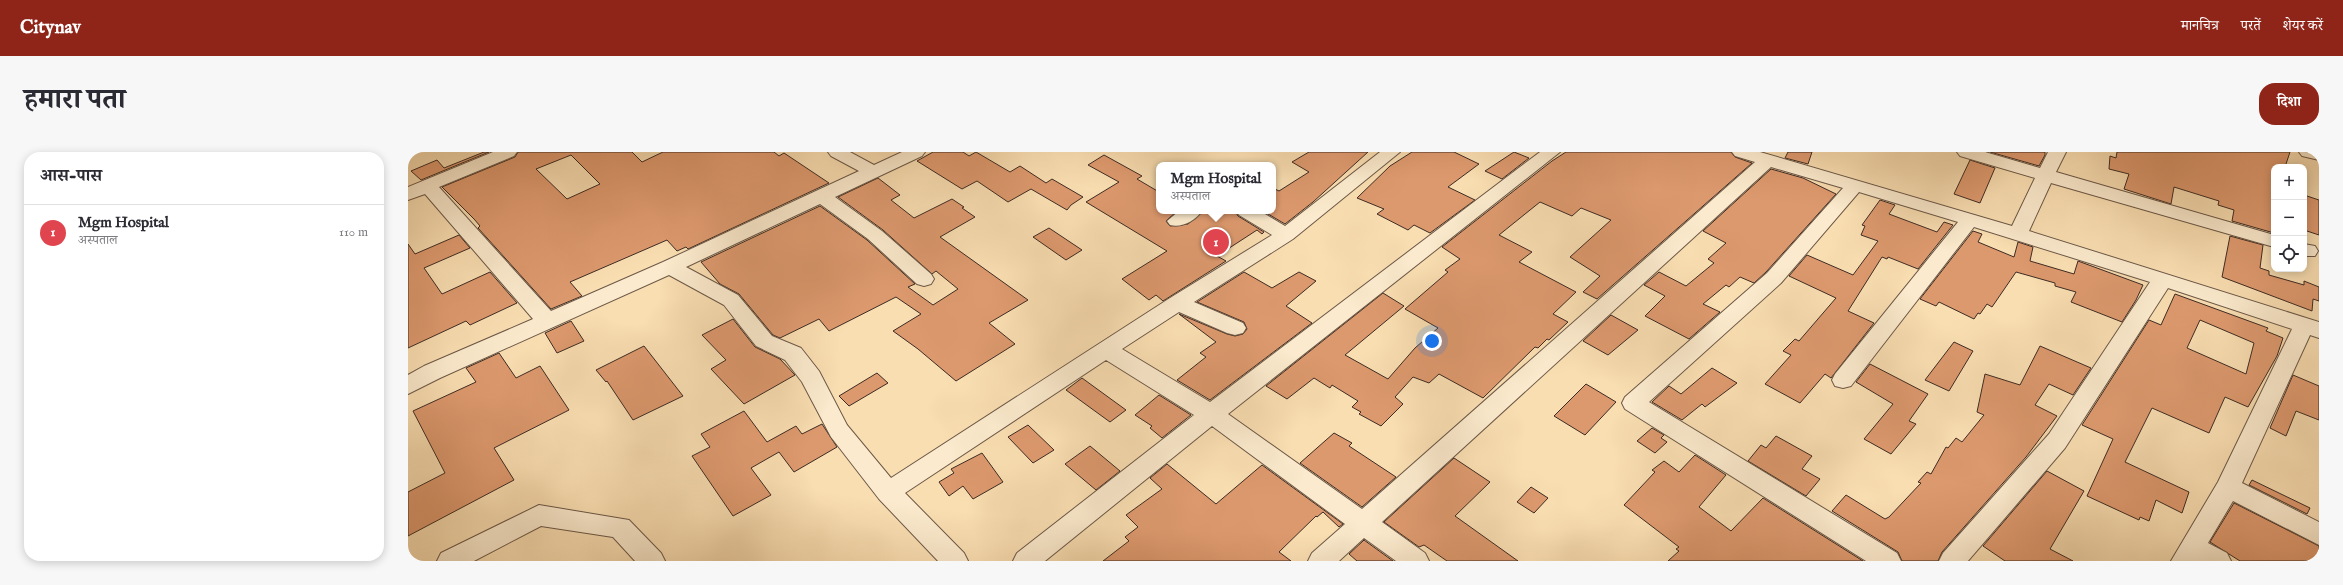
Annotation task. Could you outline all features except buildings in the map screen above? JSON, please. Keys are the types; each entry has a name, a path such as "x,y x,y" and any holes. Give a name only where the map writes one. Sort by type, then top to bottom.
{"street":[{"path":"408,194 508,152"},
{"path":"837,152 874,172"},
{"path":"408,386 432,372 670,267 823,197 916,152"},
{"path":"888,492 1177,303 1286,235 1391,152"},
{"path":"1026,561 1213,415 1238,393 1551,152"},
{"path":"1741,152 1970,219 2311,327 2228,487 2188,554 2218,561"},
{"path":"1966,152 2271,240"},
{"path":"2017,235 2048,176 2057,152"},
{"path":"2308,152 2319,155"},
{"path":"1321,561 1363,521 1768,160"},
{"path":"428,186 548,322"},
{"path":"1854,186 1774,278 1633,403 1888,561"},
{"path":"823,197 874,235 924,279"},
{"path":"1251,214 1286,235"},
{"path":"1843,380 1970,219"},
{"path":"670,267 731,300 764,340 793,354 811,377 839,431 888,492 954,561"},
{"path":"1952,561 2057,441 2163,279"},
{"path":"1177,303 1235,328"},
{"path":"1107,350 1213,415 1363,521 1416,561"},
{"path":"2228,487 2319,534"},
{"path":"450,561 539,515 620,528 652,561"}],"place":[{"name":"Mgm Hospital","path":"1216,242"}]}
